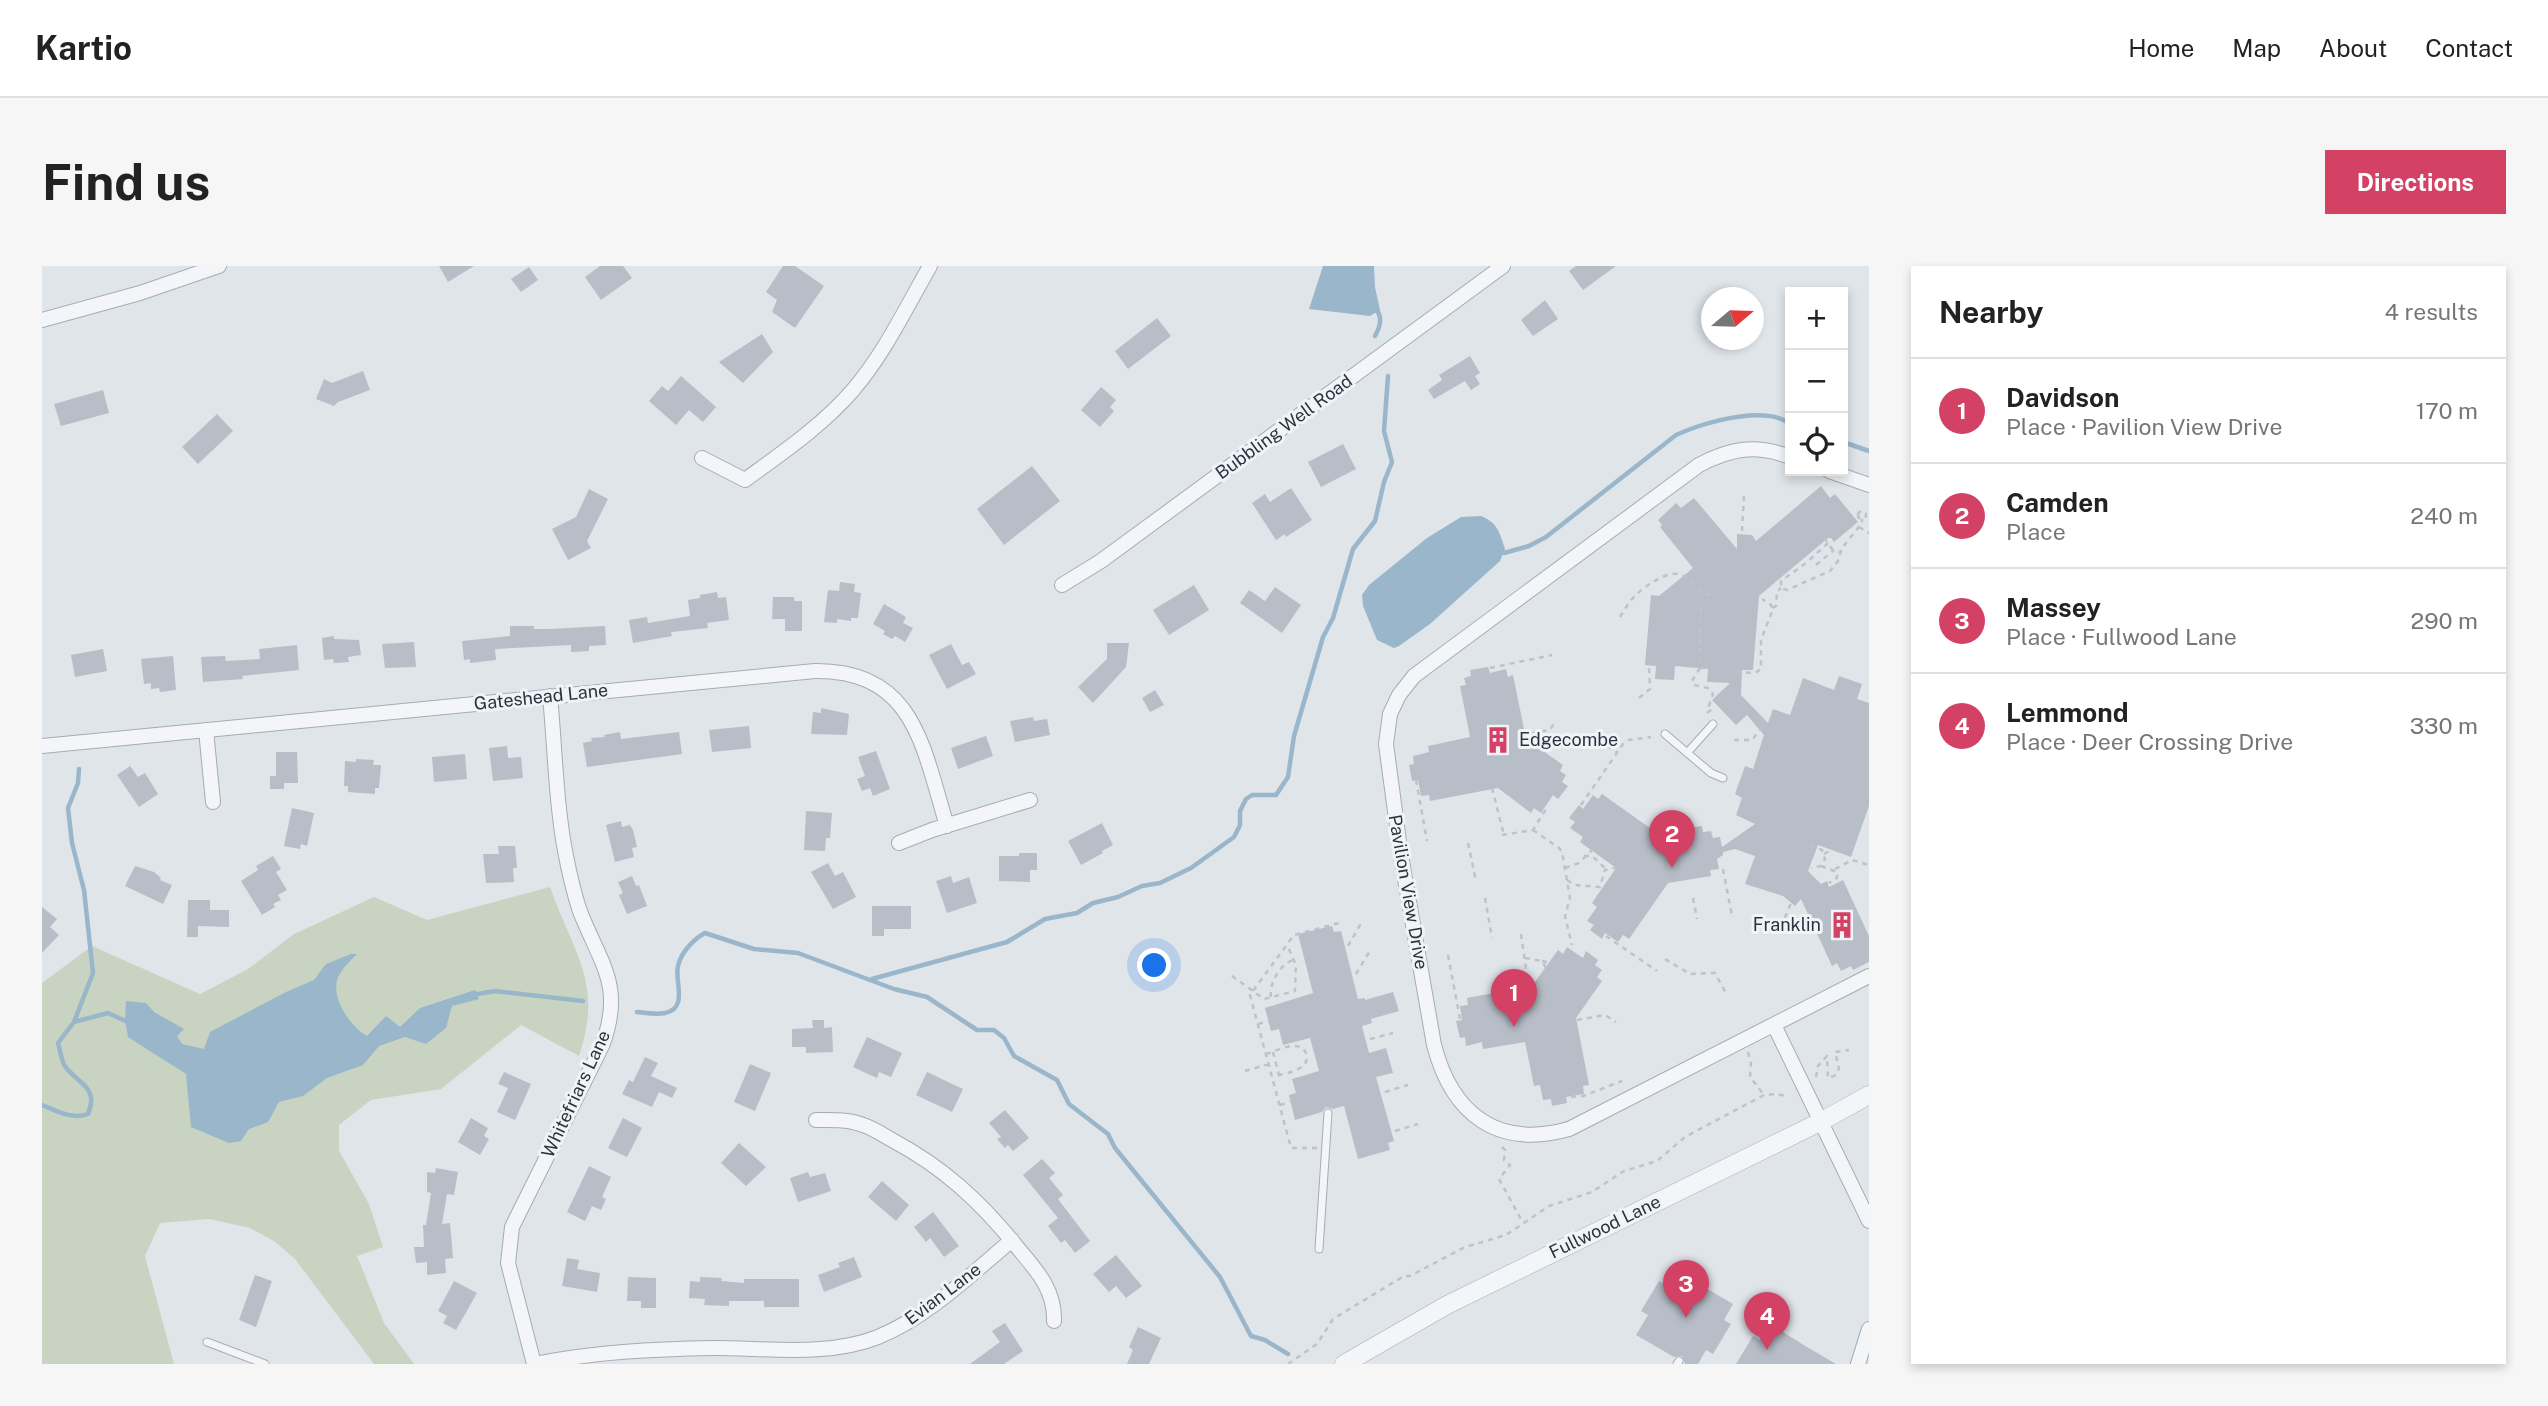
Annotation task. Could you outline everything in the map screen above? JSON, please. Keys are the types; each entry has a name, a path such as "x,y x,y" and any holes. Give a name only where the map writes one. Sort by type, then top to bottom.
{"street":[{"path":"42,320 152,289 219,266"},
{"path":"702,458 745,480 827,417 854,389 879,355 930,266"},
{"name":"Bubbling Well Road","path":"1062,585 1101,561 1503,266"},
{"name":"Pavilion View Drive","path":"1785,455 1752,448 1731,452 1699,465 1414,676 1399,695 1390,714 1386,744 1391,792 1434,1045 1443,1077 1465,1108 1477,1118 1508,1132 1518,1135 1549,1135 1569,1129 1869,976"},
{"path":"1843,476 1869,485"},
{"name":"Gateshead Lane","path":"42,746 835,671 862,676 887,691 903,708 915,727 947,826"},
{"name":"Whitefriars Lane","path":"534,1364 508,1263 512,1227 602,1046 612,1008 604,963 580,911 567,862 550,696"},
{"path":"206,730 213,802"},
{"path":"899,843 1030,800"},
{"path":"1774,1025 1869,1221"},
{"name":"Fullwood Lane","path":"1343,1364 1401,1329 1493,1281 1820,1122 1869,1095"},
{"path":"816,1120 843,1120 864,1125 943,1170 977,1200 1012,1240 1048,1289 1053,1301 1054,1321"},
{"name":"Evian Lane","path":"534,1364 573,1356 629,1350 816,1348 863,1342 900,1327 929,1308 1012,1240"},
{"path":"1858,1364 1869,1329"}],"lane":[{"path":"1687,753 1713,724"},
{"path":"1665,734 1711,773 1723,778"},
{"path":"1319,1250 1328,1112"},
{"path":"207,1342 265,1364"}],"path":[{"path":"1742,531 1744,496"},
{"path":"1737,671 1755,673 1761,669 1761,640 1776,606 1781,581 1830,570 1862,519"},
{"path":"1859,527 1869,533"},
{"path":"1824,538 1834,550 1840,552"},
{"path":"1781,587 1787,590 1828,543"},
{"path":"1816,565 1834,550"},
{"path":"1620,617 1637,593 1655,581 1673,574 1681,575 1694,583 1704,594 1712,595"},
{"path":"1762,598 1773,608"},
{"path":"1701,608 1699,668 1693,677 1693,684 1708,688 1712,692 1710,711"},
{"path":"1490,667 1552,655"},
{"path":"1639,698 1650,689 1648,667"},
{"path":"1699,668 1707,668"},
{"path":"1522,735 1550,730 1556,720"},
{"path":"1734,740 1752,740 1762,727"},
{"path":"1581,805 1629,740 1651,737"},
{"path":"1599,740 1617,753"},
{"path":"1416,780 1427,841"},
{"path":"1492,788 1503,835 1533,830 1559,848 1570,898 1565,916 1572,945"},
{"path":"1533,830 1546,809"},
{"path":"1468,843 1476,881"},
{"path":"1810,845 1819,848 1824,854 1822,866"},
{"path":"1565,868 1579,863 1592,850"},
{"path":"1824,854 1831,850"},
{"path":"1584,856 1591,856 1606,869"},
{"path":"1811,868 1822,866 1835,869 1852,860 1869,865"},
{"path":"1567,880 1575,885 1600,887 1602,874 1606,869 1618,867"},
{"path":"1723,869 1732,916"},
{"path":"1829,883 1837,878 1835,869"},
{"path":"1485,898 1492,938"},
{"path":"1693,898 1697,919"},
{"path":"1781,927 1791,903"},
{"path":"1348,946 1363,920"},
{"path":"1325,1148 1291,1148 1250,995 1294,935 1342,922"},
{"path":"1521,934 1529,989"},
{"path":"1606,936 1657,971"},
{"path":"1232,976 1265,999 1274,999 1296,991 1295,961 1287,944"},
{"path":"1356,974 1371,949"},
{"path":"1448,955 1460,1019"},
{"path":"1525,958 1552,962"},
{"path":"1665,959 1690,974 1715,973 1727,995"},
{"path":"1274,999 1272,982 1285,963 1303,960"},
{"path":"1542,961 1546,968"},
{"path":"1577,1020 1605,1015 1616,1022"},
{"path":"1258,1024 1268,1021"},
{"path":"1370,1039 1393,1032"},
{"path":"1743,1041 1751,1059 1750,1076 1764,1095"},
{"path":"1266,1054 1293,1046 1304,1050 1311,1048"},
{"path":"1304,1050 1307,1059"},
{"path":"1816,1081 1818,1066 1827,1056 1849,1050"},
{"path":"1273,1052 1279,1075"},
{"path":"1827,1056 1829,1079 1839,1071 1835,1052"},
{"path":"1273,1077 1303,1066 1307,1059 1313,1057"},
{"path":"1245,1071 1269,1063"},
{"path":"1294,1070 1295,1076"},
{"path":"1571,1097 1583,1096 1622,1081"},
{"path":"1385,1092 1408,1086"},
{"path":"1288,1364 1317,1344 1333,1319 1388,1285 1465,1247 1506,1235 1563,1200 1592,1192 1623,1171 1657,1161 1685,1137 1764,1095 1786,1096"},
{"path":"1280,1105 1290,1102"},
{"path":"1395,1131 1418,1124"},
{"path":"1502,1147 1505,1150 1504,1160 1510,1165 1499,1179 1523,1223"}],"green space":[{"path":"550,887 576,950 587,987 586,1030 579,1056 521,1025 441,1089 371,1100 339,1125 339,1151 369,1204 383,1247 357,1256 384,1323 414,1364 374,1364 295,1259 274,1241 250,1228 209,1219 160,1223 145,1256 174,1364 42,1364 42,983 92,946 200,994 248,969 294,934 374,897 427,920"}],"water":[{"path":"1323,266 1374,266 1380,310 1370,316 1309,309"},
{"path":"1481,516 1491,521 1499,533 1505,549 1500,561 1430,624 1399,646 1394,648 1377,640 1363,606 1362,595 1369,585 1427,538 1461,517"},
{"path":"357,954 337,980 337,996 349,1020 367,1036 386,1016 400,1027 420,1008 475,990 479,999 452,1006 446,1028 426,1044 405,1037 379,1046 363,1065 327,1078 303,1096 279,1102 268,1122 249,1129 241,1141 229,1143 191,1127 186,1074 128,1037 125,1021 126,1001 146,1003 154,1012 184,1029 177,1036 182,1044 204,1049 210,1032 314,980 326,964"}],"building":[{"path":"439,266 474,266 448,282"},
{"path":"600,266 623,266 632,278 601,300 585,277"},
{"path":"783,266 795,266 824,286 795,328 772,312 777,300 766,292"},
{"path":"1576,266 1616,266 1583,290 1569,271"},
{"path":"529,267 538,280 521,292 511,279"},
{"path":"1545,300 1558,319 1533,336 1521,320"},
{"path":"1157,318 1171,336 1128,369 1115,351"},
{"path":"762,334 773,352 743,383 719,362"},
{"path":"1470,356 1480,373 1475,376 1480,384 1471,390 1465,381 1434,399 1428,390 1442,380 1439,375"},
{"path":"363,371 370,390 334,406 316,399 324,379 332,383"},
{"path":"681,376 716,407 703,422 689,410 676,425 649,401 662,386 668,391"},
{"path":"1101,387 1116,400 1110,407 1114,411 1100,427 1081,410"},
{"path":"103,390 109,413 61,426 54,404"},
{"path":"217,414 233,431 198,464 182,447"},
{"path":"1343,444 1356,469 1321,487 1308,462"},
{"path":"1032,466 1060,501 1004,545 977,509"},
{"path":"1821,486 1830,498 1835,494 1858,522 1834,542 1828,538 1759,596 1753,670 1742,670 1741,695 1768,723 1773,709 1790,715 1803,678 1834,690 1839,676 1862,684 1857,699 1869,703 1869,806 1851,857 1818,845 1808,871 1821,884 1827,881 1829,887 1843,880 1869,936 1869,962 1853,970 1851,966 1841,971 1837,963 1832,966 1801,899 1795,906 1783,896 1745,884 1755,856 1735,849 1723,852 1717,859 1719,869 1710,870 1711,876 1668,883 1629,939 1623,935 1618,942 1605,933 1602,939 1590,930 1594,925 1587,921 1597,907 1592,903 1616,868 1580,842 1583,837 1570,828 1575,822 1569,818 1579,805 1583,809 1593,795 1598,799 1602,794 1657,833 1702,826 1703,832 1711,831 1713,838 1720,837 1722,847 1755,824 1736,815 1742,798 1735,794 1745,766 1753,769 1764,735 1747,715 1736,725 1712,700 1730,683 1707,682 1708,669 1675,666 1674,680 1655,679 1656,666 1645,665 1651,595 1659,596 1693,568 1660,527 1662,525 1658,520 1676,503 1681,508 1694,498 1737,549 1737,534 1752,535 1756,541"},
{"path":"1291,488 1312,520 1286,537 1285,534 1276,540 1252,503 1265,494 1270,502"},
{"path":"589,489 608,499 587,541 591,548 568,560 552,529 576,517"},
{"path":"840,582 855,584 854,592 861,593 858,618 851,618 851,621 837,619 837,623 824,622 828,590 839,591"},
{"path":"1194,585 1209,610 1169,635 1153,610"},
{"path":"1275,587 1301,605 1282,633 1240,603 1249,590 1265,601"},
{"path":"717,592 718,598 726,597 729,620 707,623 708,628 671,632 672,636 633,643 629,620 647,617 648,623 690,616 688,600"},
{"path":"773,597 794,597 794,601 802,601 802,631 785,631 785,619 772,619"},
{"path":"884,604 906,617 903,623 913,628 905,642 895,636 892,639 883,634 885,631 873,624"},
{"path":"510,626 549,629 605,626 606,645 589,646 589,651 571,652 571,645 495,649 496,660 470,663 470,659 464,660 462,641 510,636"},
{"path":"334,636 334,639 359,640 361,655 348,657 349,662 334,663 333,659 324,660 322,638"},
{"path":"414,642 416,667 385,668 382,644"},
{"path":"1107,643 1129,643 1126,667 1093,703 1078,687 1107,659"},
{"path":"951,644 962,665 969,662 976,674 947,689 929,655"},
{"path":"297,645 299,670 203,682 201,657 225,656 226,661 260,659 259,649"},
{"path":"103,649 107,671 75,677 71,655"},
{"path":"173,656 176,690 160,692 159,688 151,689 151,683 144,684 141,659"},
{"name":"Edgecombe","path":"1488,667 1490,673 1506,669 1508,677 1513,675 1526,739 1563,765 1560,771 1566,775 1562,782 1568,786 1558,799 1553,795 1541,813 1534,808 1531,813 1498,788 1430,801 1429,795 1421,796 1418,780 1412,781 1409,765 1414,764 1413,756 1429,752 1428,746 1470,737 1460,686 1466,685 1464,678 1471,676 1470,670"},
{"path":"1155,690 1164,705 1150,712 1142,698"},
{"path":"821,708 849,714 847,735 811,734 813,712 821,713"},
{"path":"1033,717 1034,721 1047,719 1050,735 1015,742 1010,721"},
{"path":"749,726 751,748 712,752 709,730"},
{"path":"620,732 621,739 679,732 682,754 587,767 583,743 592,741 591,738"},
{"path":"986,736 993,756 958,769 951,748"},
{"path":"507,746 508,758 521,757 523,778 493,781 489,748"},
{"path":"876,751 890,789 873,796 870,788 862,791 857,779 865,776 858,757"},
{"path":"276,752 297,752 298,783 284,783 284,789 270,789 270,776 276,776"},
{"path":"465,754 467,779 434,782 432,757"},
{"path":"356,759 374,760 373,765 381,765 379,788 375,788 375,794 348,792 348,786 344,786 345,761 356,762"},
{"path":"130,766 138,777 145,773 158,794 139,807 117,775"},
{"path":"292,808 314,813 307,846 301,844 300,849 284,846"},
{"path":"806,811 832,813 830,838 826,838 825,851 804,850"},
{"path":"621,821 622,827 630,825 637,847 632,848 634,857 615,862 606,825"},
{"path":"1102,823 1113,845 1081,865 1068,841"},
{"path":"498,846 515,846 517,868 513,868 514,882 486,883 483,854 499,854"},
{"path":"1019,853 1037,853 1037,870 1030,870 1030,882 999,881 999,856 1019,856"},
{"path":"273,856 281,869 276,872 287,890 278,895 281,900 273,904 275,907 262,915 241,881 258,870 256,866"},
{"path":"828,863 835,876 843,872 856,897 833,909 811,872"},
{"path":"135,866 154,872 160,880 172,885 163,904 125,886"},
{"path":"632,876 636,886 639,885 647,906 627,914 619,895 623,893 618,882"},
{"path":"951,876 953,883 969,877 977,903 947,913 936,881"},
{"path":"188,900 210,900 210,910 229,910 229,927 198,926 198,937 187,937"},
{"path":"872,906 911,906 911,929 884,929 884,936 872,936"},
{"path":"42,907 57,919 50,927 59,935 42,953"},
{"path":"1332,926 1334,932 1341,931 1358,999 1365,1000 1393,992 1399,1011 1371,1019 1372,1023 1362,1026 1369,1053 1386,1048 1393,1073 1376,1077 1394,1141 1388,1143 1390,1150 1358,1159 1344,1106 1333,1109 1326,1107 1322,1112 1295,1120 1289,1095 1296,1093 1292,1079 1319,1071 1310,1038 1283,1045 1279,1029 1271,1031 1265,1008 1313,993 1298,934"},
{"path":"1567,947 1583,958 1586,951 1598,960 1595,965 1602,970 1597,977 1602,981 1576,1018 1589,1085 1583,1086 1584,1094 1566,1097 1567,1103 1552,1106 1551,1099 1543,1100 1540,1085 1534,1086 1525,1042 1483,1049 1482,1042 1466,1046 1465,1037 1460,1038 1456,1021 1462,1020 1460,1006 1468,1005 1467,998 1532,986 1558,950 1563,954"},
{"path":"812,1020 824,1020 824,1028 832,1027 833,1052 806,1053 806,1047 792,1047 792,1029 813,1028"},
{"path":"867,1037 902,1053 891,1077 879,1072 877,1078 853,1067"},
{"path":"645,1057 658,1063 651,1076 677,1088 672,1098 659,1092 652,1107 622,1094 629,1080 633,1082"},
{"path":"750,1064 771,1073 755,1111 734,1102"},
{"path":"504,1072 531,1084 515,1120 497,1112 508,1088 498,1084"},
{"path":"927,1072 963,1089 952,1112 916,1095"},
{"path":"1005,1110 1029,1138 1013,1151 1008,1145 1005,1148 997,1139 1001,1137 989,1123"},
{"path":"471,1118 488,1128 484,1136 489,1139 480,1155 458,1142"},
{"path":"623,1118 642,1128 627,1157 608,1148"},
{"path":"739,1143 766,1167 746,1186 721,1163"},
{"path":"1042,1159 1055,1173 1049,1178 1063,1195 1058,1199 1090,1241 1075,1253 1065,1240 1061,1243 1048,1226 1058,1218 1023,1175"},
{"path":"589,1166 611,1177 602,1197 606,1199 601,1210 592,1206 585,1221 567,1212"},
{"path":"436,1168 458,1172 454,1195 447,1194 442,1224 450,1223 453,1258 445,1259 446,1273 427,1275 427,1262 416,1263 414,1247 424,1247 423,1225 426,1225 431,1193 427,1192 427,1172 435,1173"},
{"path":"808,1172 810,1177 825,1173 831,1191 798,1202 790,1178"},
{"path":"882,1181 909,1205 896,1221 868,1197"},
{"path":"933,1212 959,1246 944,1257 930,1238 926,1242 914,1227"},
{"path":"1116,1255 1142,1286 1126,1298 1116,1286 1109,1292 1093,1274"},
{"path":"854,1257 862,1277 824,1292 818,1275 840,1267 838,1263"},
{"path":"567,1258 579,1260 577,1269 600,1273 597,1292 562,1286"},
{"path":"1675,1270 1733,1304 1724,1320 1731,1324 1713,1354 1706,1350 1698,1364 1685,1364 1682,1356 1674,1357 1636,1335 1648,1315 1641,1311 1659,1281 1666,1285"},
{"path":"255,1275 272,1281 256,1327 239,1320"},
{"path":"628,1277 656,1278 656,1308 641,1308 641,1301 627,1301"},
{"path":"700,1277 744,1283 744,1279 799,1279 799,1307 764,1307 764,1301 729,1301 729,1306 704,1305 705,1299 689,1298 690,1281 700,1282"},
{"path":"454,1281 477,1293 456,1330 443,1323 447,1316 438,1311"},
{"path":"1005,1323 1023,1351 1004,1364 970,1364 1000,1342 992,1331"},
{"path":"1770,1324 1836,1364 1736,1364 1753,1336 1760,1340"},
{"path":"1138,1327 1161,1338 1149,1364 1127,1364 1133,1350 1129,1347"}],"waterway":[{"path":"1375,336 1380,322 1376,309"},
{"path":"872,979 1007,942 1045,919 1077,913 1093,903 1118,897 1142,886 1160,883 1191,868 1234,837 1240,825 1240,811 1246,799 1252,795 1276,795 1288,777 1294,736 1323,637 1333,618 1353,549 1375,521 1384,482 1392,462 1384,431 1388,376"},
{"path":"1504,553 1529,546 1546,537 1676,435 1734,417 1758,415 1785,420"},
{"path":"1848,444 1869,451"},
{"path":"42,1105 77,1116 88,1114 91,1105 89,1091 69,1072 58,1043 74,1022 93,973 84,890 72,843 68,808 78,783 79,769"},
{"path":"637,1012 662,1014 677,1006 677,972 680,961 688,946 705,933 754,949 798,953 894,989 927,997 977,1030 994,1030 1004,1038 1014,1056 1057,1080 1069,1104 1108,1134 1115,1148 1220,1277 1251,1336 1265,1340 1288,1354"},
{"path":"472,995 495,991 583,1001"},
{"path":"74,1022 108,1013 130,1023"}],"place":[{"name":"Edgecombe","path":"1498,740"},
{"name":"Camden","path":"1672,868"},
{"name":"Franklin","path":"1842,925"},
{"name":"Davidson","path":"1514,1027"},
{"name":"Massey","path":"1686,1318"},
{"name":"Lemmond","path":"1767,1350"}]}
